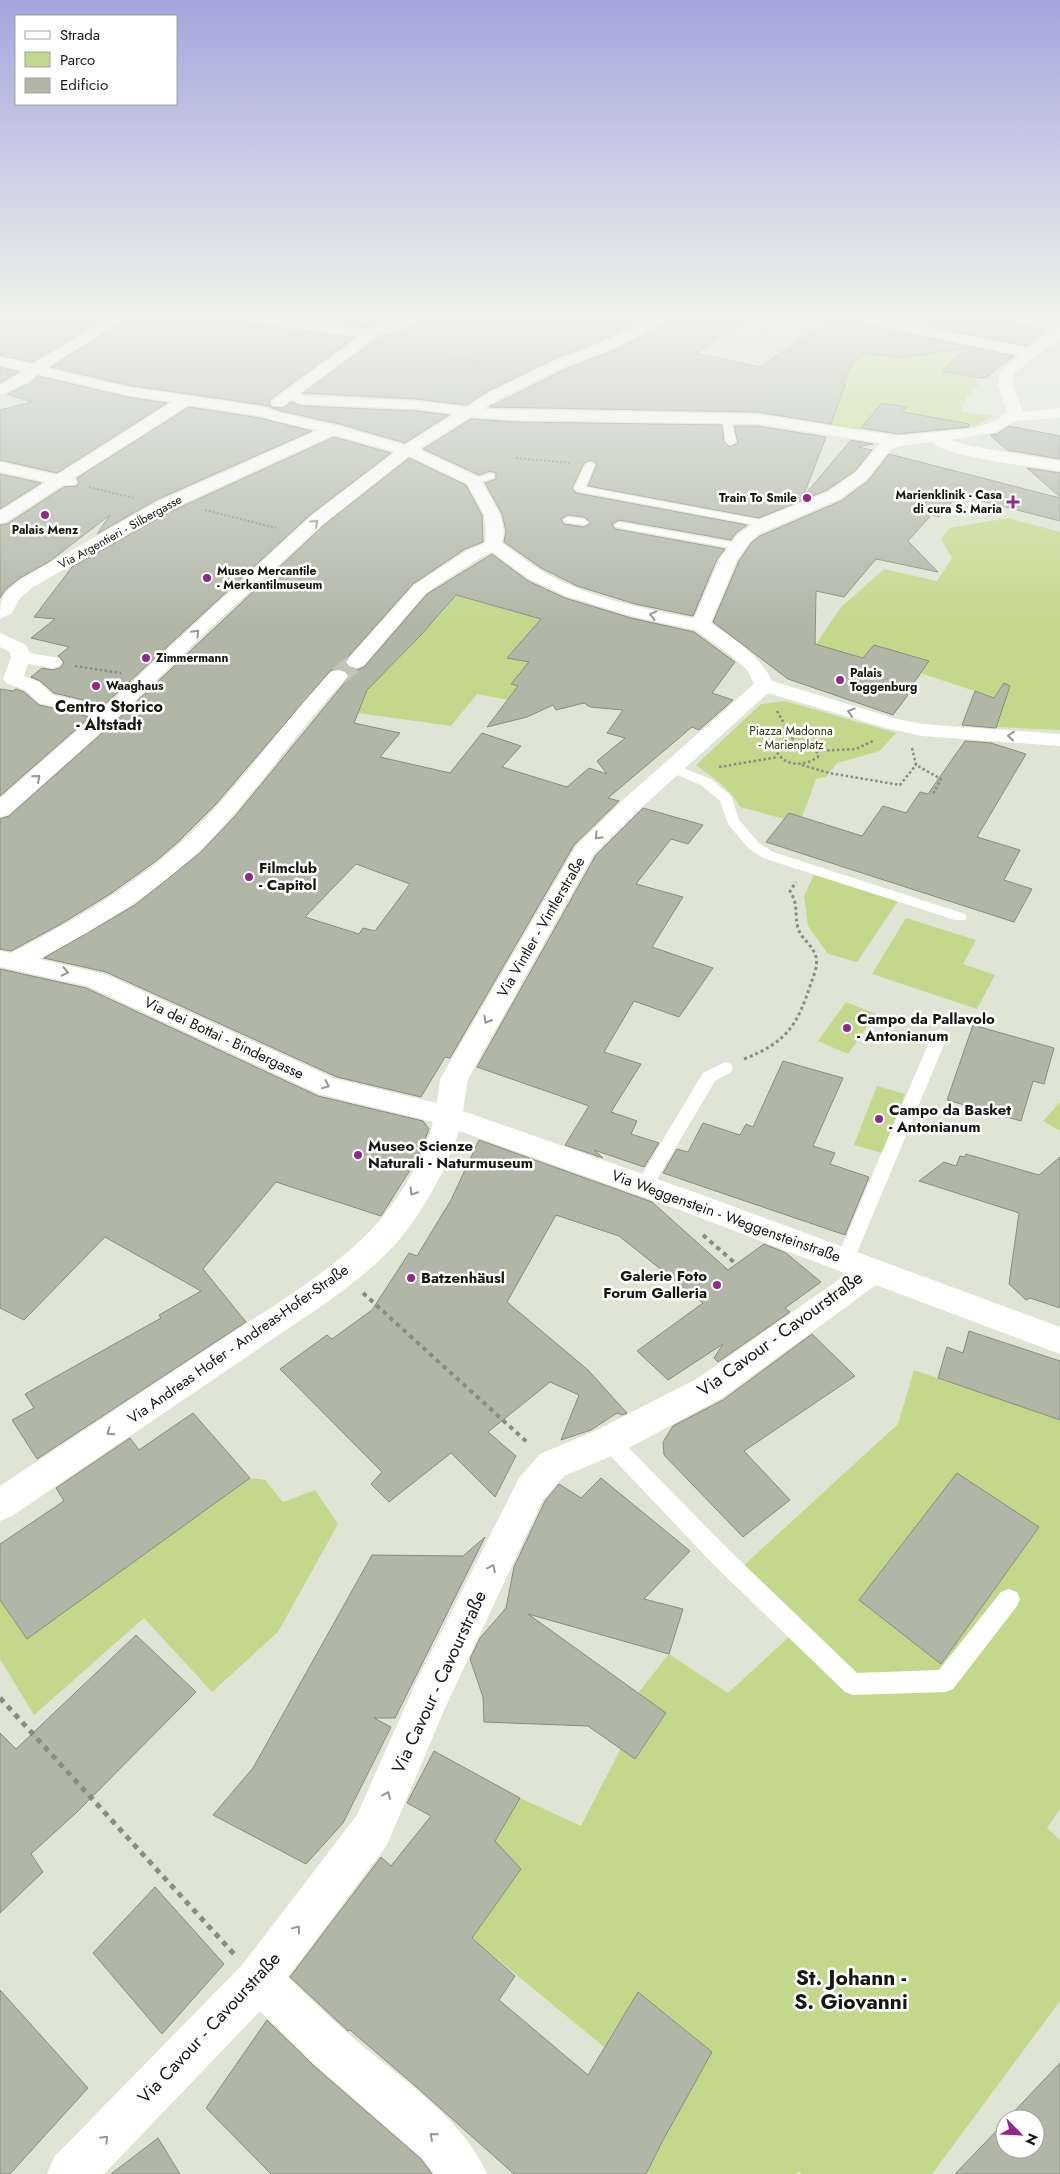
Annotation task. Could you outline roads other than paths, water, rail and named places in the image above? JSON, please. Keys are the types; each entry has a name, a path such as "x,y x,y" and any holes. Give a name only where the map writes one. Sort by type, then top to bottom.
{"street":[{"path":"0,518 65,481 154,421"},
{"path":"298,421 334,429 406,450 437,462 474,481 497,514 494,545 534,574 572,592 674,620 701,625 755,667 764,685 903,726 1060,740"},
{"path":"0,810 177,653 212,616 318,520 406,450 453,421"},
{"path":"773,421 898,441 933,438 996,427 1003,421"},
{"name":"Via Argentieri - Silbergasse","path":"0,613 12,595 27,583 164,506 334,429"},
{"path":"933,438 946,445 962,449 1060,466"},
{"path":"701,625 736,546 753,530 838,494 863,475 882,448 898,441"},
{"path":"0,467 65,481"},
{"path":"356,662 420,589 472,555 494,545"},
{"path":"9,580 27,583"},
{"path":"0,639 19,648 21,657 7,679 32,686 46,699 110,714"},
{"path":"21,657 52,662"},
{"path":"7,960 96,918 161,872 190,847 262,767 338,676"},
{"name":"Via Vintler - Vintlerstraße","path":"448,1116 454,1079 462,1063 584,851 633,803 764,685"},
{"name":"Via dei Bottai - Bindergasse","path":"7,960 69,973 103,983 329,1087 448,1116"},
{"name":"Via Weggenstein - Weggensteinstraße","path":"448,1116 857,1264 1060,1341"},
{"name":"Via Andreas Hofer - Andreas-Hofer-Straße","path":"0,1505 343,1274 376,1244 396,1220 442,1140 448,1116"},
{"name":"Via Cavour - Cavourstraße","path":"71,2174 259,1980 372,1830 431,1694 531,1489 552,1465 609,1441 710,1388 864,1278 857,1264"},
{"path":"259,1980 331,2049 439,2141 463,2174"}],"lane":[{"path":"727,421 731,442"},
{"path":"590,465 578,489 766,524"},
{"path":"474,481 491,476"},
{"path":"568,520 584,522"},
{"path":"619,525 736,546"},
{"path":"674,768 706,782 726,799 733,821 754,846 768,855 960,917"},
{"path":"857,1264 940,1035"},
{"path":"644,1186 709,1077 725,1068"},
{"path":"609,1441 721,1557 853,1684 945,1681 1009,1599"}],"tunnel":[{"path":"338,676 356,662"}],"place":[{"name":"Train To Smile","path":"807,498"},
{"name":"Marienklinik - Casa di cura S. Maria","path":"1013,502"},
{"name":"Palais Menz","path":"45,515"},
{"name":"Museo Mercantile - Merkantilmuseum","path":"207,578"},
{"name":"Zimmermann","path":"146,658"},
{"name":"Palais Toggenburg","path":"840,680"},
{"name":"Waaghaus","path":"96,686"},
{"name":"Filmclub - Capitol","path":"249,877"},
{"name":"Campo da Pallavolo - Antonianum","path":"847,1028"},
{"name":"Campo da Basket - Antonianum","path":"879,1119"},
{"name":"Museo Scienze Naturali - Naturmuseum","path":"358,1155"},
{"name":"Batzenhäusl","path":"411,1278"},
{"name":"Galerie Foto Forum Galleria","path":"717,1285"}],"district":[{"name":"Centro Storico - Altstadt","path":"109,715"},
{"name":"St. Johann - S. Giovanni","path":"851,1990"}],"park label":[{"name":"Piazza Madonna - Marienplatz","path":"791,738"}]}
